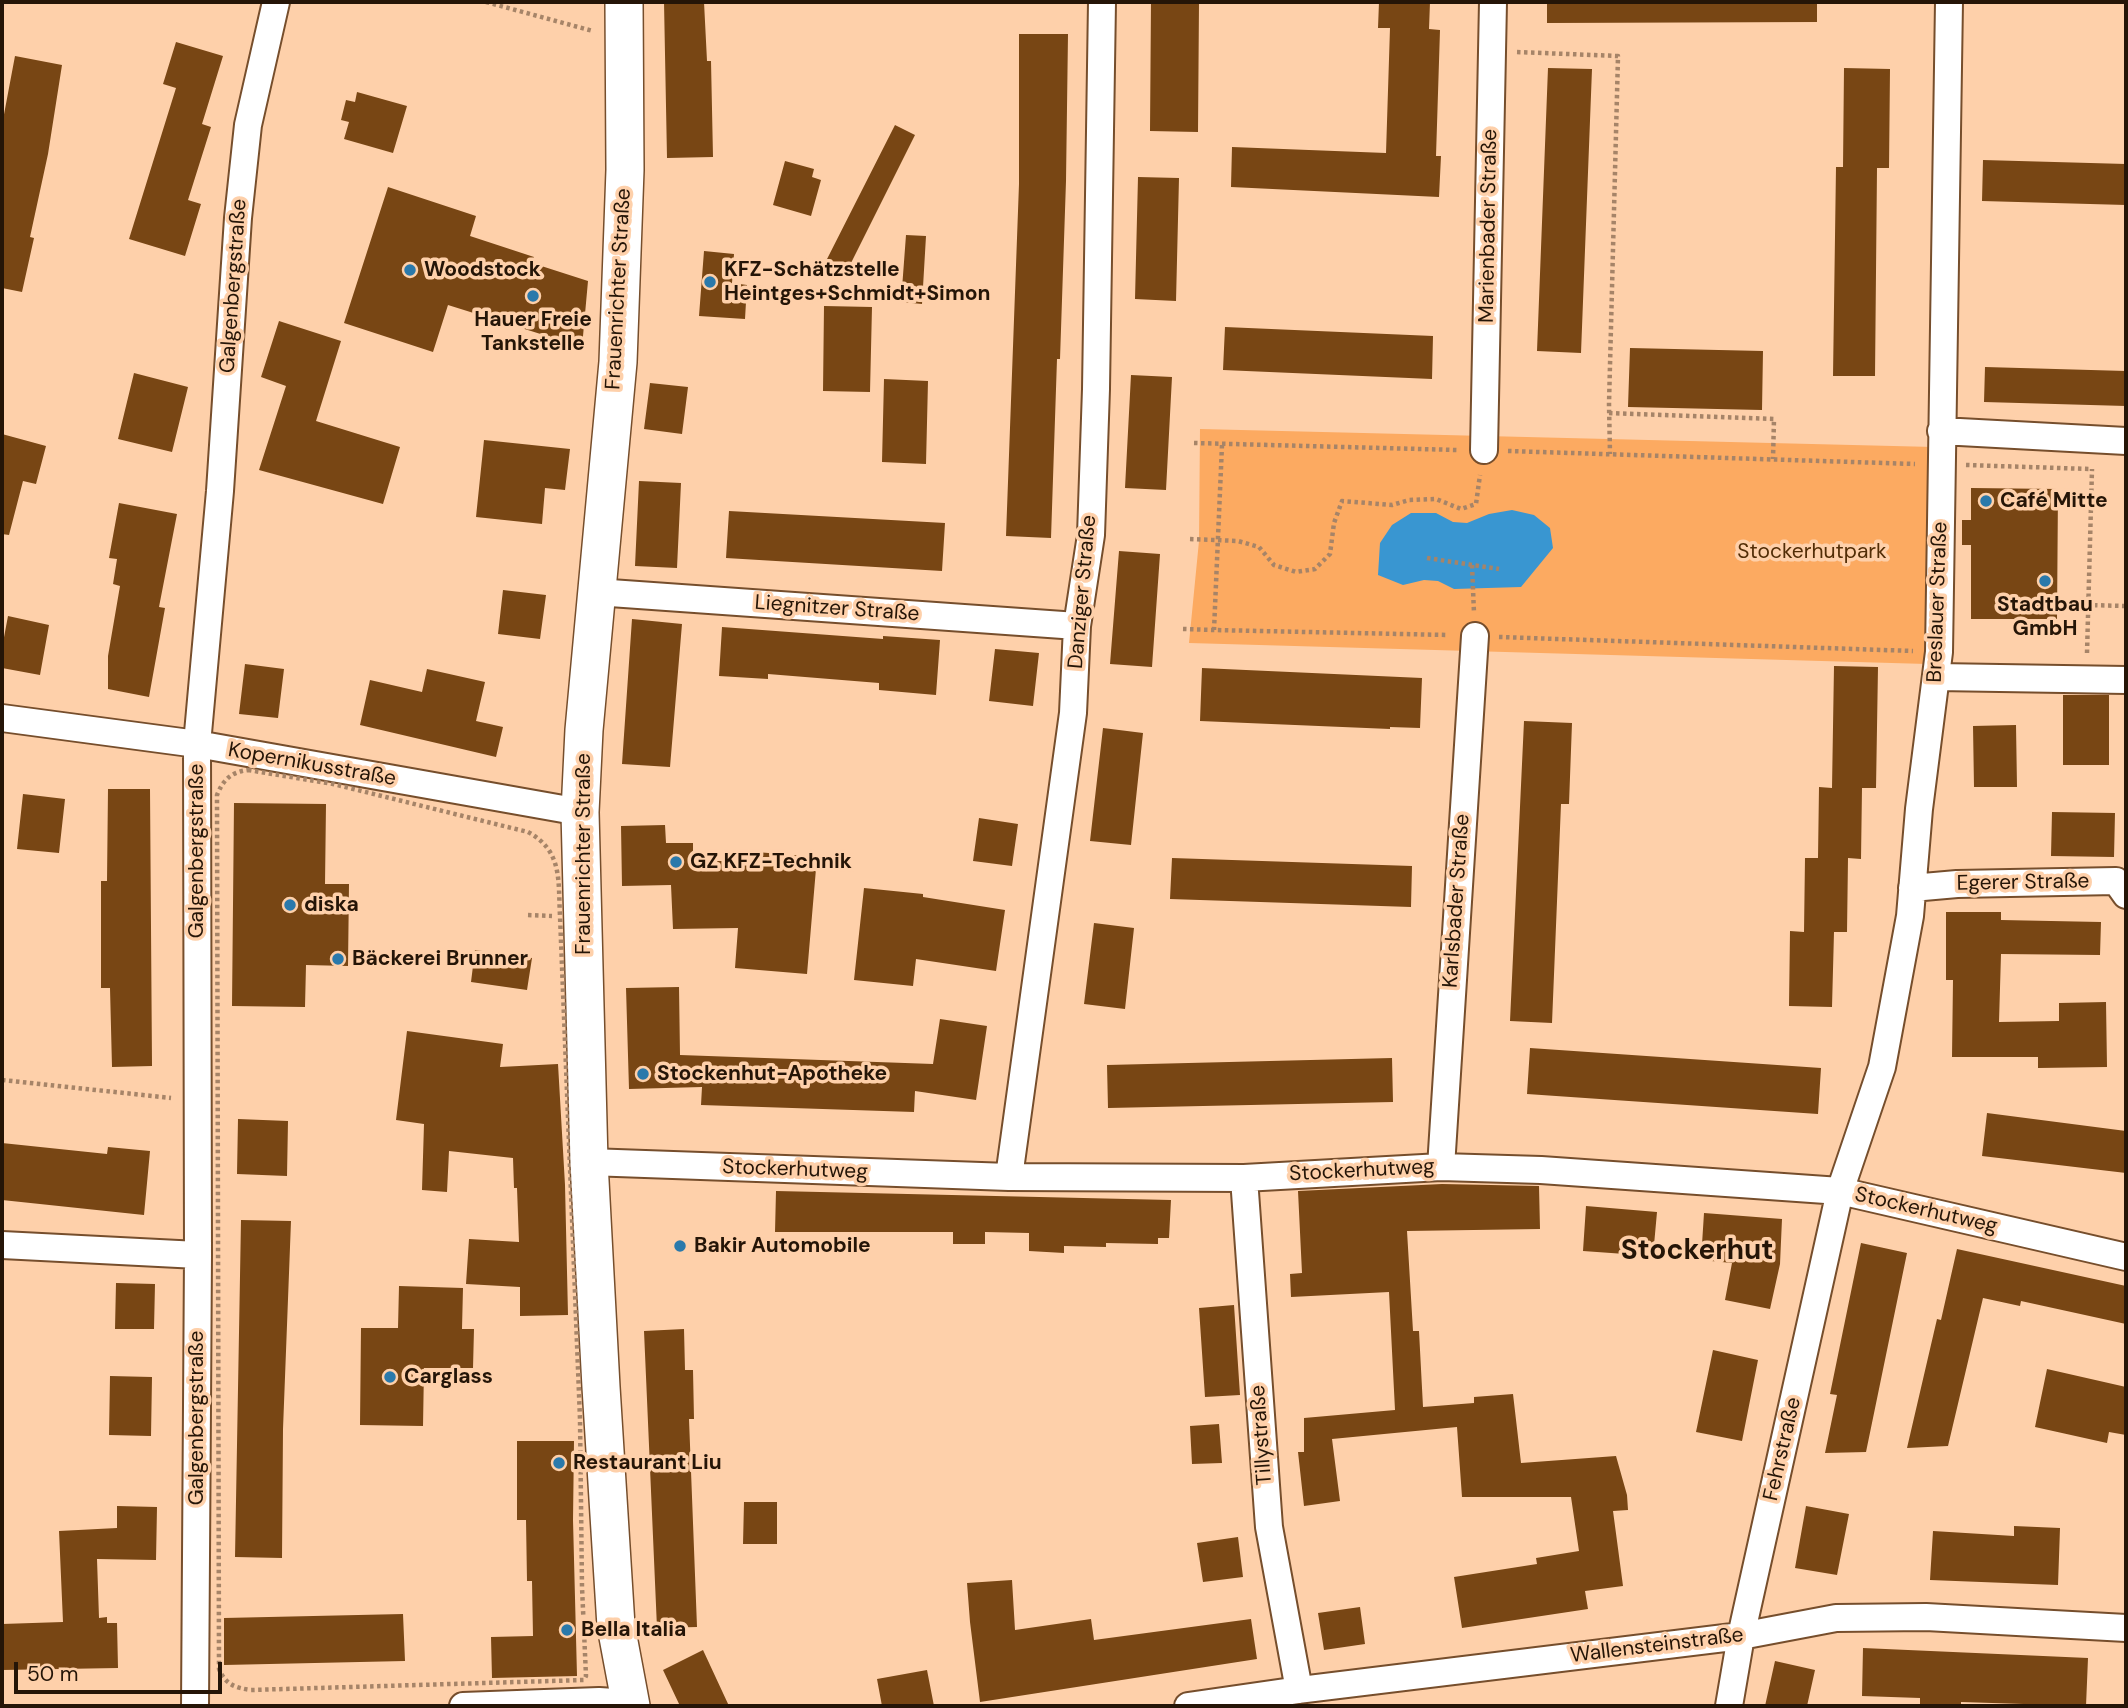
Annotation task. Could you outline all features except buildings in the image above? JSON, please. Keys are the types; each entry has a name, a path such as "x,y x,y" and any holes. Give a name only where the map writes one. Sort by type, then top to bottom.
{"main road":[{"name":"Frauenrichter Straße","path":"624,2 625,170 618,362 584,730 580,812 589,1163 616,1626 631,1705"}],"street":[{"name":"Galgenbergstraße","path":"195,1706 197,744 220,491 239,205 248,125 276,2"},
{"name":"Danziger Straße","path":"1009,1177 1073,713 1077,626 1091,522 1096,389 1102,2"},
{"name":"Marienbader Straße","path":"1483,450 1493,2"},
{"name":"Breslauer Straße","path":"1840,1191 1882,1067 1910,916 1919,809 1938,665 1949,2"},
{"path":"1941,431 2126,441"},
{"name":"Liegnitzer Straße","path":"596,593 1077,626"},
{"name":"Karlsbader Straße","path":"1441,1167 1475,636"},
{"path":"1938,665 2126,680"},
{"name":"Kopernikusstraße","path":"2,718 197,744 580,812"},
{"name":"Egerer Straße","path":"1912,888 1957,884 2116,881 2126,895"},
{"name":"Stockerhutweg","path":"589,1163 1009,1177 1244,1178 1441,1167 1541,1170 1840,1191 2126,1257"},
{"name":"Tillystraße","path":"1244,1178 1269,1527 1299,1690"},
{"name":"Fehrstraße","path":"1729,1706 1741,1636 1840,1191"},
{"path":"2,1245 198,1255"},
{"name":"Wallensteinstraße","path":"1188,1706 1741,1636 1836,1618 1927,1617 2126,1628"},
{"path":"463,1706 599,1701 631,1705"}],"path":[{"path":"486,2 625,40"},
{"path":"1492,51 1618,55 1610,454"},
{"path":"1609,413 1774,419 1773,459"},
{"path":"1194,443 2104,469"},
{"path":"1214,630 1222,445"},
{"path":"1190,539 1238,541 1259,547 1274,565 1296,572 1315,569 1330,554 1334,523 1342,501 1392,505 1409,500 1436,499 1461,509 1476,505 1483,450"},
{"path":"2087,654 2092,469"},
{"path":"1427,558 1499,569"},
{"path":"1472,565 1473,590"},
{"path":"2087,605 2126,606"},
{"path":"1183,629 1475,636 1938,665"},
{"path":"2073,654 2100,655"},
{"path":"219,1285 217,819 218,795 222,784 230,775 248,770 333,784 528,832"},
{"path":"528,915 560,916"},
{"path":"218,1660 222,1677 228,1683 236,1688 251,1690 581,1681 586,1678 580,1419 563,1018"},
{"path":"2,1080 198,1101"}],"green space":[{"name":"Stockerhutpark","path":"1200,429 1934,447 1927,664 1189,643 1199,541"}],"water":[{"path":"1512,510 1534,515 1550,528 1553,548 1521,587 1454,589 1438,581 1424,580 1403,585 1378,575 1380,543 1392,525 1411,513 1436,513 1453,522 1467,523 1489,514"}],"place":[{"name":"Woodstock","path":"410,270"},
{"name":"KFZ-Schätzstelle Heintges+Schmidt+Simon","path":"710,282"},
{"name":"Hauer Freie Tankstelle","path":"533,296"},
{"name":"Café Mitte","path":"1986,501"},
{"name":"Stadtbau GmbH","path":"2045,581"},
{"name":"GZ KFZ-Technik","path":"676,862"},
{"name":"diska","path":"290,905"},
{"name":"Bäckerei Brunner","path":"338,959"},
{"name":"Stockenhut-Apotheke","path":"643,1074"},
{"name":"Bakir Automobile","path":"680,1246"},
{"name":"Carglass","path":"390,1377"},
{"name":"Restaurant Liu","path":"559,1463"},
{"name":"Bella Italia","path":"567,1630"}],"district":[{"name":"Stockerhut","path":"1697,1252"}]}
